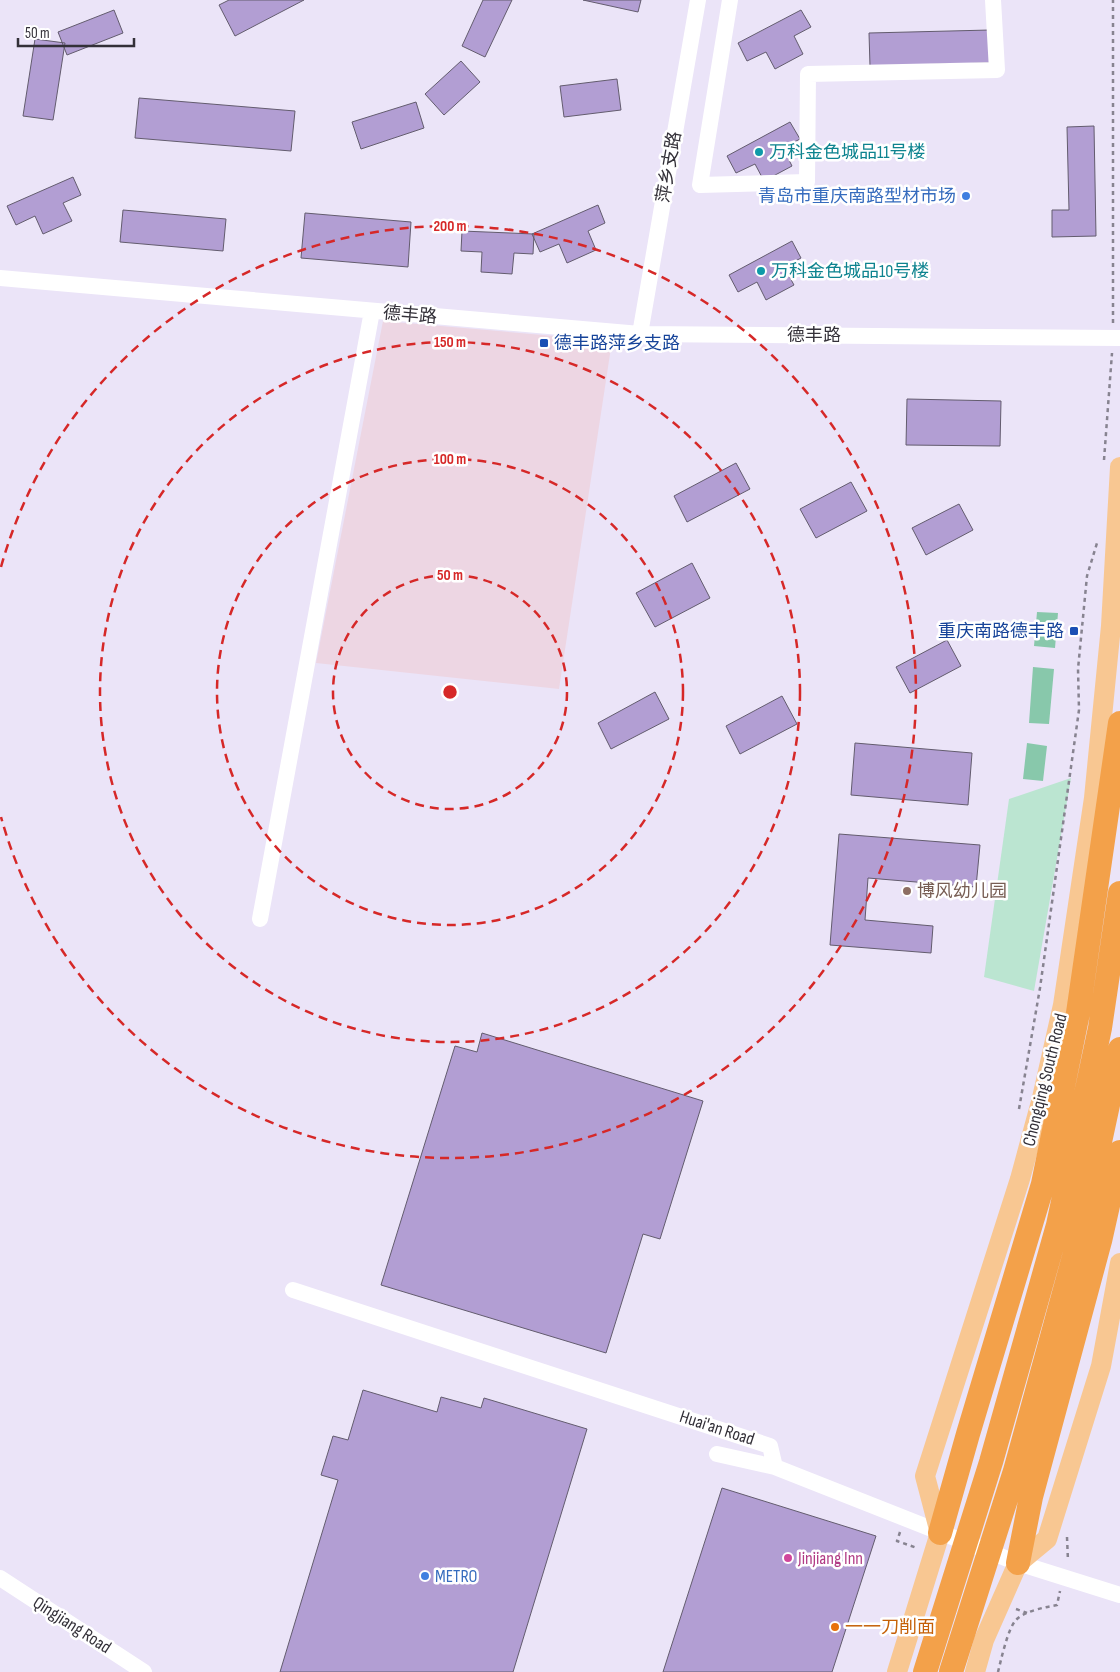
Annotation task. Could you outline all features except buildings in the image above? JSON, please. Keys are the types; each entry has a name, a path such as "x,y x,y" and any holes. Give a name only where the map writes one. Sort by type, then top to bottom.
{"highway":[{"path":"940,1533 1043,1184 1078,1012 1120,723"},
{"path":"925,1672 991,1462 1058,1226 1100,1028 1120,893"},
{"path":"951,1672 1015,1470 1080,1235 1120,1049"},
{"path":"1018,1563 1031,1497 1100,1241 1120,1152"}],"main road":[{"name":"Chongqing South Road","path":"940,1533 925,1476 1020,1179 1042,1098 1063,1005 1094,798 1111,626 1112,464"},
{"path":"975,1672 984,1640 1018,1563 1047,1539 1101,1366 1120,1263"},
{"path":"898,1672 940,1533"}],"street":[{"name":"萍乡支路","path":"640,334 698,0"},
{"path":"730,0 700,185 807,182 808,74 997,70 993,0"},
{"name":"德丰路","path":"0,278 640,334 1116,338"},
{"path":"260,919 372,311"},
{"name":"Huai'an Road","path":"293,1290 770,1446 775,1467"},
{"path":"717,1454 775,1467 1018,1563 1120,1595"},
{"name":"Qingjiang Road","path":"0,1578 144,1672"}],"path":[{"path":"1112,464 1116,338 1113,0"},
{"path":"1019,1111 1040,988 1078,719 1078,669 1088,576 1097,541"},
{"path":"904,1519 898,1541 923,1550"}],"shaded area":[{"path":"383,321 612,341 559,689 316,663"}],"green space":[{"path":"1037,612 1058,613 1055,648 1034,646"},
{"path":"1033,667 1054,669 1049,724 1029,723"},
{"path":"1027,743 1047,746 1043,781 1023,779"},
{"path":"1071,778 1034,991 984,977 1009,799"}],"place":[{"name":"万科金色城品11号楼","path":"759,152"},
{"name":"青岛市重庆南路型材市场","path":"966,196"},
{"name":"万科金色城品10号楼","path":"761,271"},
{"name":"德丰路萍乡支路","path":"544,343"},
{"name":"重庆南路德丰路","path":"1074,631"},
{"name":"博风幼儿园","path":"907,891"},
{"name":"Jinjiang Inn","path":"788,1558"},
{"name":"METRO","path":"425,1576"},
{"name":"一一刀削面","path":"835,1627"}]}
